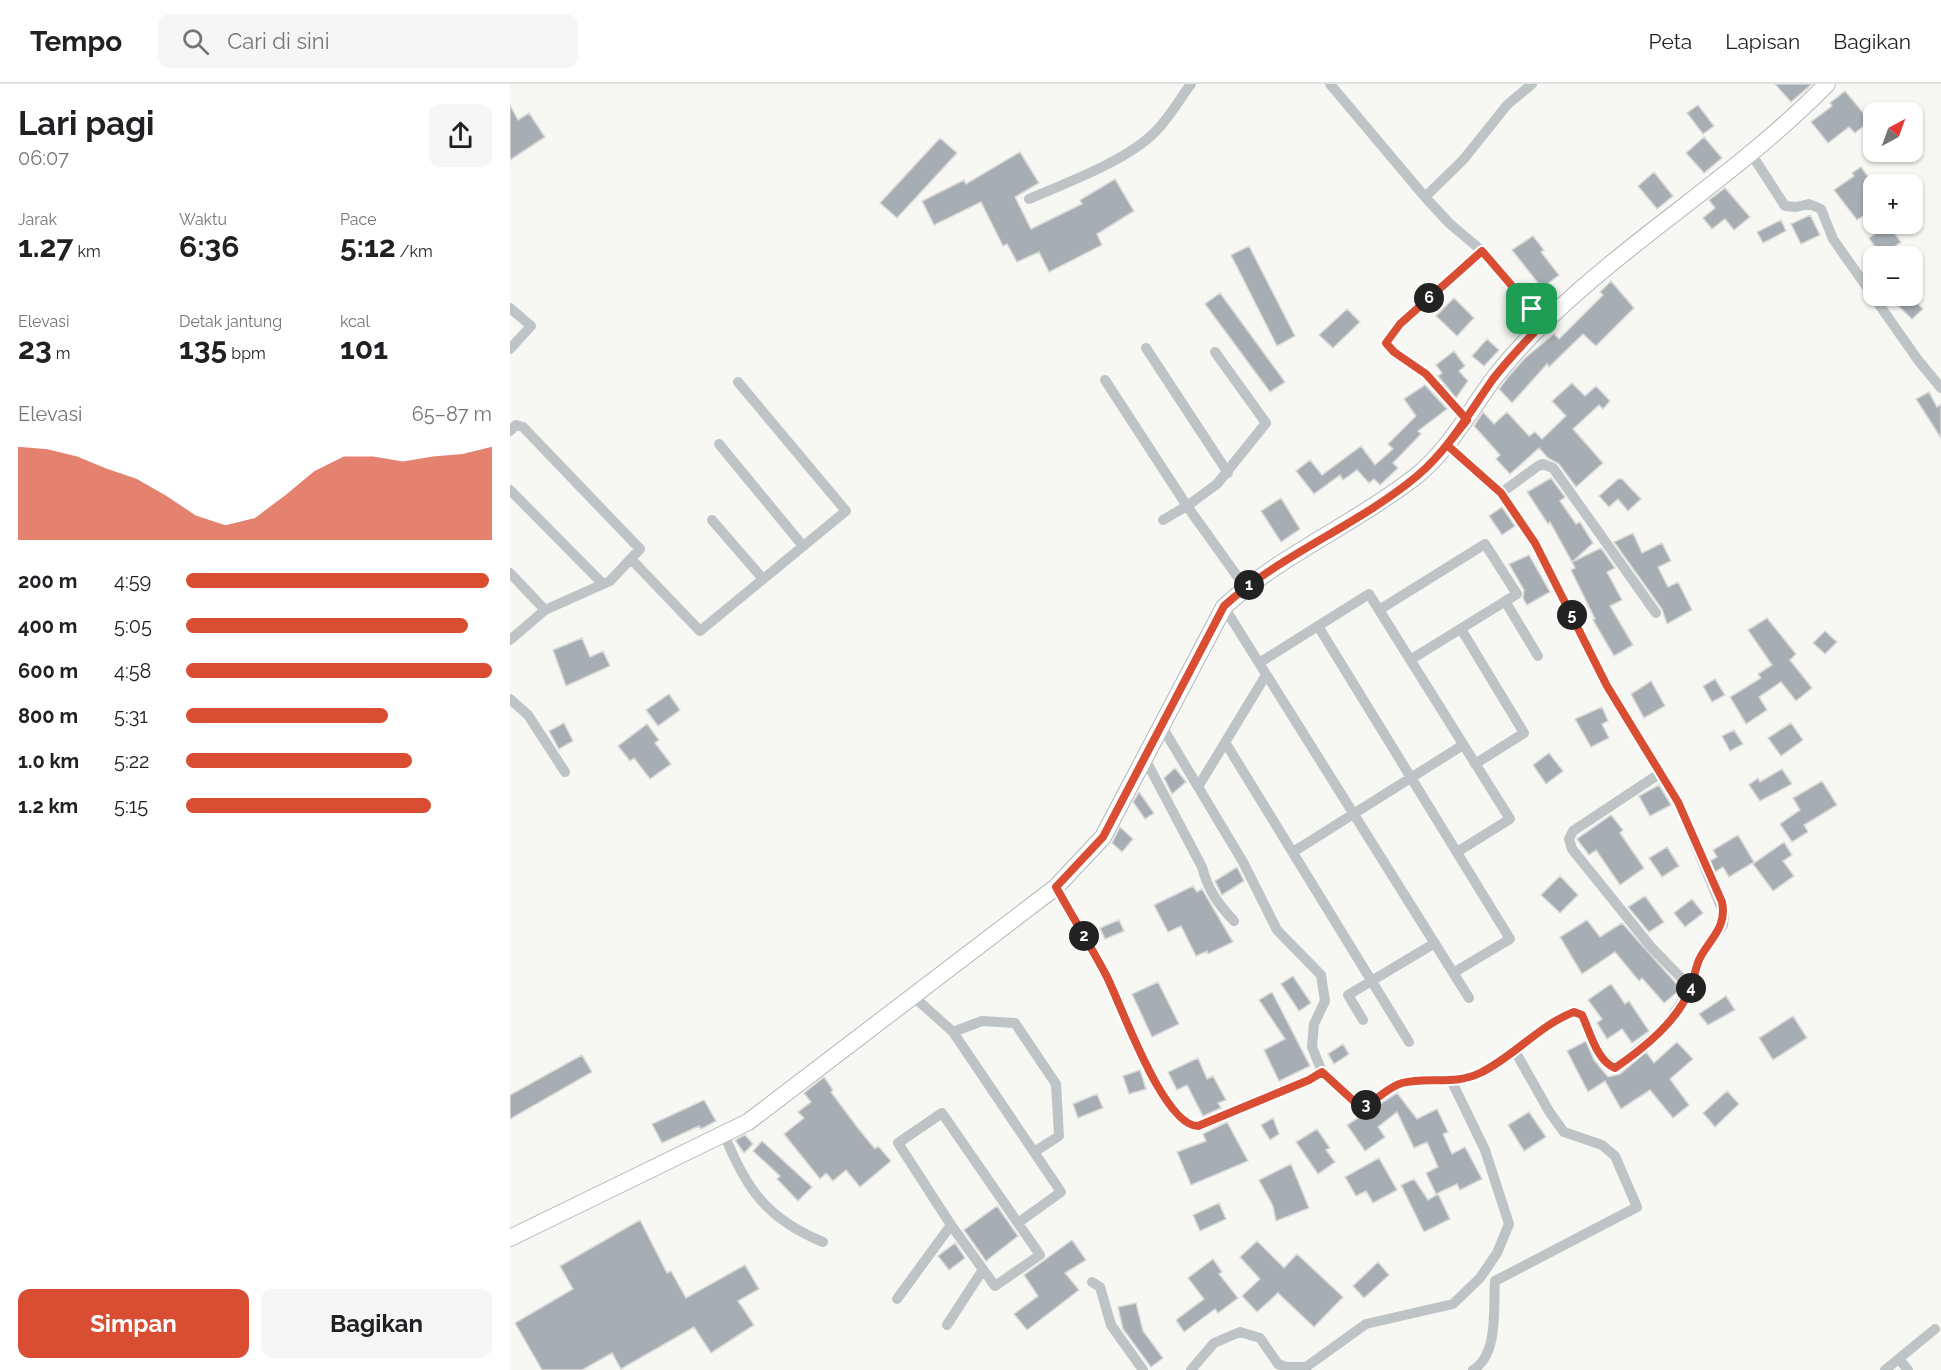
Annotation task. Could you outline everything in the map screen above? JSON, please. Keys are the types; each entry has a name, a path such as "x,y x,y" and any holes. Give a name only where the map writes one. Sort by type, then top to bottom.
{"street":[{"path":"1029,199 1089,172 1145,141 1156,131 1191,84"},
{"path":"1330,84 1425,197 1449,223 1482,251 1545,321"},
{"path":"1425,197 1463,160 1507,105 1532,84"},
{"path":"510,1238 748,1122 1056,887 1103,837 1143,755 1224,606 1245,587 1364,514 1417,476 1447,445 1467,420 1494,378 1545,321 1585,285 1752,155 1827,84"},
{"path":"1752,155 1785,206 1796,207 1809,204 1821,209 1833,239 1918,360 1941,388"},
{"path":"1467,420 1426,374 1394,352 1386,343 1400,324 1482,251"},
{"path":"510,308 531,326 510,349"},
{"path":"1146,348 1228,473"},
{"path":"1163,520 1207,492 1228,473 1266,423 1215,352"},
{"path":"1105,380 1187,506 1245,587"},
{"path":"631,559 700,631 846,511 738,381"},
{"path":"510,431 516,425 523,427 638,544 640,549 603,584 544,610 510,640"},
{"path":"719,444 803,546"},
{"path":"1161,725 1243,862 1276,930 1321,975 1325,1001 1314,1023 1312,1047 1322,1072 1358,1105 1369,1104 1390,1089 1404,1083 1452,1082 1480,1073 1569,1014 1578,1012 1582,1015 1601,1056 1609,1066 1615,1068 1665,1027 1691,988 1699,958 1723,925 1725,914 1678,802 1607,686 1535,543 1501,493 1447,445"},
{"path":"1501,493 1538,466 1547,465 1553,468 1656,613"},
{"path":"510,490 603,584"},
{"path":"712,520 763,579"},
{"path":"1379,610 1485,544 1516,594 1410,660"},
{"path":"510,573 544,610"},
{"path":"1259,663 1369,594 1510,819 1456,852"},
{"path":"1505,601 1538,656"},
{"path":"1224,606 1469,998"},
{"path":"1318,626 1510,939 1454,973"},
{"path":"1461,629 1524,733 1475,764"},
{"path":"1198,787 1266,675"},
{"path":"510,699 528,715 565,772"},
{"path":"1225,742 1409,1042"},
{"path":"1293,852 1464,745"},
{"path":"1143,755 1202,867 1207,886 1219,905 1234,921"},
{"path":"1659,774 1573,831 1569,839 1572,849 1651,947 1691,988"},
{"path":"1056,887 1107,977 1162,1094 1190,1125 1198,1126 1309,1080 1322,1072"},
{"path":"1363,1020 1348,994 1435,943"},
{"path":"913,996 953,1032 1061,1192 1018,1223"},
{"path":"953,1032 982,1021 1015,1023 1056,1084 1059,1136 1034,1152"},
{"path":"1481,1368 1491,1341 1495,1281 1637,1207 1615,1156 1602,1145 1564,1132 1550,1113 1515,1051"},
{"path":"1191,1370 1214,1343 1240,1332 1260,1338 1278,1364 1286,1367 1306,1367 1366,1324 1453,1304 1480,1278 1497,1253 1509,1224 1485,1150 1452,1082"},
{"path":"942,1113 1040,1255 995,1286 951,1226 898,1143 942,1113"},
{"path":"724,1134 737,1167 770,1211 795,1230 823,1242"},
{"path":"897,1299 951,1226"},
{"path":"947,1325 982,1271"},
{"path":"1092,1282 1100,1287 1111,1325 1143,1370"},
{"path":"1885,1370 1935,1329"},
{"path":"1899,1359 1908,1370"}],"building":[{"path":"1775,84 1812,84 1791,102"},
{"path":"1845,91 1863,113 1863,127 1855,133 1849,127 1828,143 1811,122 1832,106 1830,103"},
{"path":"510,105 518,120 529,113 545,137 510,160"},
{"path":"1698,105 1714,126 1703,134 1687,113"},
{"path":"1704,137 1722,158 1704,173 1686,153"},
{"path":"940,138 957,153 897,218 880,203"},
{"path":"1020,152 1039,183 1015,197 1031,229 1082,204 1080,200 1115,179 1134,211 1097,234 1102,245 1049,272 1039,252 1017,262 1007,244 1003,246 981,202 934,225 922,201 964,180 966,184"},
{"path":"1861,167 1866,174 1863,174 1863,216 1857,220 1834,190 1854,176 1852,173"},
{"path":"1654,172 1673,196 1657,209 1638,186"},
{"path":"1725,188 1750,217 1734,230 1725,219 1712,229 1703,218 1715,208 1709,200"},
{"path":"1810,215 1820,235 1801,244 1791,224"},
{"path":"1781,220 1786,231 1763,243 1757,232"},
{"path":"1875,234 1895,234 1901,242 1895,246 1874,246 1869,238"},
{"path":"1533,236 1544,250 1541,252 1559,275 1542,288 1512,250"},
{"path":"1249,246 1295,336 1277,346 1231,255"},
{"path":"1611,281 1634,308 1596,346 1583,334 1549,367 1547,364 1512,403 1499,389 1508,377 1525,358 1554,334 1559,339 1603,295 1600,292"},
{"path":"1220,293 1285,382 1270,392 1205,304"},
{"path":"1454,298 1474,318 1457,336 1436,316"},
{"path":"1898,306 1920,306 1923,309 1912,319"},
{"path":"1347,309 1360,322 1333,348 1319,335"},
{"path":"1487,339 1499,350 1484,366 1472,356"},
{"path":"1454,351 1465,366 1459,371 1468,381 1456,398 1438,376 1442,373 1436,365"},
{"path":"1572,383 1585,396 1596,386 1610,401 1603,409 1599,405 1573,429 1603,463 1576,487 1559,464 1548,458 1539,448 1510,474 1496,459 1500,455 1474,426 1483,412 1494,424 1507,412 1529,436 1535,432 1542,439 1566,416 1552,401"},
{"path":"1425,385 1447,409 1418,431 1421,434 1393,463 1398,468 1380,485 1374,479 1369,483 1357,470 1343,480 1340,475 1314,494 1296,471 1310,460 1322,475 1361,446 1375,465 1393,449 1388,444 1416,416 1404,399"},
{"path":"1929,392 1937,407 1941,404 1941,438 1916,399"},
{"path":"1551,478 1565,497 1560,501 1576,524 1580,522 1593,543 1572,562 1550,522 1548,524 1527,492"},
{"path":"1618,479 1622,479 1641,499 1628,511 1618,499 1609,507 1599,496"},
{"path":"1281,498 1300,529 1281,542 1261,511"},
{"path":"1502,507 1515,526 1502,535 1489,516"},
{"path":"1633,533 1642,553 1662,543 1671,561 1658,567 1668,587 1678,582 1692,610 1667,624 1662,609 1614,542"},
{"path":"1601,548 1615,568 1607,572 1622,600 1610,606 1633,645 1614,656 1593,620 1595,619 1571,570 1575,568 1572,562"},
{"path":"1529,555 1550,592 1527,605 1523,598 1524,590 1509,564"},
{"path":"1767,618 1796,654 1790,660 1812,688 1796,701 1781,682 1759,697 1767,710 1746,724 1730,697 1761,678 1758,674 1772,665 1748,630"},
{"path":"1825,631 1837,642 1825,654 1813,643"},
{"path":"582,638 590,657 603,651 610,666 566,686 553,650"},
{"path":"1715,679 1725,695 1712,702 1703,686"},
{"path":"1651,681 1665,706 1644,718 1631,694"},
{"path":"669,694 680,710 658,726 646,710"},
{"path":"1602,707 1608,721 1602,724 1609,738 1591,747 1575,719"},
{"path":"564,723 573,741 559,749 549,731"},
{"path":"1791,723 1803,740 1781,756 1768,738"},
{"path":"647,724 659,740 655,743 671,764 650,779 634,758 630,761 618,746"},
{"path":"1734,730 1743,744 1730,751 1722,736"},
{"path":"1549,753 1563,771 1546,784 1533,765"},
{"path":"1175,768 1186,782 1172,794 1164,778"},
{"path":"1782,769 1792,784 1760,801 1749,785 1758,778 1760,782"},
{"path":"1822,781 1837,805 1804,825 1808,832 1792,842 1780,824 1800,810 1793,798"},
{"path":"1659,785 1671,805 1650,816 1639,796"},
{"path":"1139,792 1154,813 1145,819 1133,802"},
{"path":"1611,815 1623,830 1620,833 1644,868 1620,885 1596,850 1589,855 1577,839"},
{"path":"1120,827 1133,839 1122,852 1112,843"},
{"path":"1738,835 1754,862 1729,877 1723,867 1715,872 1710,861 1717,857 1713,850"},
{"path":"1784,842 1792,855 1783,861 1794,876 1773,891 1753,864"},
{"path":"1667,847 1679,866 1662,877 1649,858"},
{"path":"1237,867 1244,881 1222,895 1215,881"},
{"path":"1560,876 1578,895 1560,913 1541,895"},
{"path":"1193,886 1197,892 1202,889 1233,942 1208,954 1207,951 1196,956 1181,926 1168,932 1154,905"},
{"path":"1645,896 1664,922 1649,932 1628,907"},
{"path":"1692,899 1703,913 1685,927 1674,913"},
{"path":"1119,920 1124,931 1105,939 1100,928"},
{"path":"1587,920 1600,937 1622,923 1681,989 1664,1003 1642,978 1639,981 1615,952 1582,974 1560,937"},
{"path":"1293,976 1311,1003 1299,1011 1281,984"},
{"path":"1158,982 1179,1024 1152,1037 1132,994"},
{"path":"1611,984 1625,1004 1629,1001 1649,1031 1632,1043 1622,1029 1607,1039 1597,1023 1602,1019 1588,1000"},
{"path":"1272,992 1310,1066 1279,1081 1264,1050 1285,1039 1259,1000"},
{"path":"1726,996 1735,1010 1708,1025 1699,1014"},
{"path":"1793,1016 1807,1038 1773,1060 1759,1038"},
{"path":"1586,1041 1594,1060 1608,1077 1620,1074 1646,1052 1654,1063 1677,1042 1693,1059 1670,1079 1689,1105 1673,1118 1650,1090 1621,1109 1605,1081 1588,1092 1567,1051"},
{"path":"1343,1044 1349,1054 1334,1064 1328,1054"},
{"path":"582,1055 592,1072 510,1119 510,1095"},
{"path":"1198,1058 1207,1079 1213,1076 1226,1100 1218,1103 1221,1108 1203,1116 1187,1085 1177,1090 1168,1072"},
{"path":"1140,1070 1146,1089 1129,1094 1123,1076"},
{"path":"824,1077 833,1090 831,1092 857,1127 875,1149 878,1146 891,1161 860,1187 846,1170 833,1181 826,1173 820,1179 784,1134 804,1118 798,1112 811,1102 804,1093"},
{"path":"1727,1091 1739,1104 1715,1127 1703,1113"},
{"path":"1397,1093 1417,1119 1437,1109 1448,1132 1443,1134 1452,1154 1465,1147 1482,1179 1460,1190 1457,1184 1436,1194 1426,1173 1438,1167 1427,1142 1414,1148 1397,1112 1378,1127 1385,1137 1365,1151 1347,1125"},
{"path":"1097,1094 1103,1108 1078,1118 1073,1104"},
{"path":"704,1100 716,1121 662,1143 652,1124"},
{"path":"1529,1112 1546,1137 1524,1151 1508,1125"},
{"path":"1273,1118 1279,1134 1270,1140 1261,1125"},
{"path":"1227,1122 1248,1161 1191,1185 1177,1152 1206,1141 1203,1134"},
{"path":"1317,1129 1330,1148 1326,1150 1335,1162 1318,1174 1296,1142"},
{"path":"745,1135 753,1144 744,1153 735,1140"},
{"path":"762,1141 812,1187 798,1201 777,1179 780,1176 753,1151"},
{"path":"1379,1158 1397,1190 1373,1203 1366,1191 1356,1196 1345,1177"},
{"path":"1291,1164 1309,1208 1276,1221 1273,1206 1259,1180"},
{"path":"1414,1179 1428,1200 1438,1194 1450,1219 1424,1232 1401,1185"},
{"path":"1219,1203 1226,1219 1200,1231 1193,1215"},
{"path":"997,1206 1018,1236 986,1261 964,1230"},
{"path":"640,1220 667,1273 671,1271 686,1298 745,1265 759,1289 738,1301 754,1325 711,1353 694,1327 621,1369 612,1353 582,1370 542,1370 515,1323 573,1289 560,1266"},
{"path":"1072,1240 1086,1260 1065,1273 1079,1290 1027,1330 1014,1314 1038,1296 1024,1275"},
{"path":"1257,1241 1284,1268 1297,1254 1343,1297 1314,1327 1278,1293 1257,1312 1242,1296 1260,1279 1240,1257"},
{"path":"955,1243 965,1258 949,1270 938,1256"},
{"path":"1213,1259 1222,1272 1219,1274 1238,1298 1218,1313 1215,1309 1184,1332 1176,1320 1204,1299 1188,1278"},
{"path":"1378,1262 1389,1275 1364,1298 1353,1286"},
{"path":"1136,1303 1143,1331 1163,1358 1151,1367 1123,1329 1118,1307"}],"route":[{"path":"1532,309 1482,251 1400,324 1386,343 1394,352 1426,374 1467,420 1447,445 1501,493 1535,543 1607,686 1678,802 1722,902 1725,914 1723,925 1699,958 1691,988 1665,1027 1615,1068 1609,1066 1601,1056 1582,1015 1574,1012 1480,1073 1452,1082 1404,1083 1390,1089 1369,1104 1358,1105 1348,1099 1322,1072 1309,1080 1198,1126 1190,1125 1162,1094 1144,1062 1107,977 1056,887 1085,859 1103,837 1143,755 1224,606 1245,587 1364,514 1417,476 1447,445 1467,420 1494,378 1545,321 1532,309"}]}
